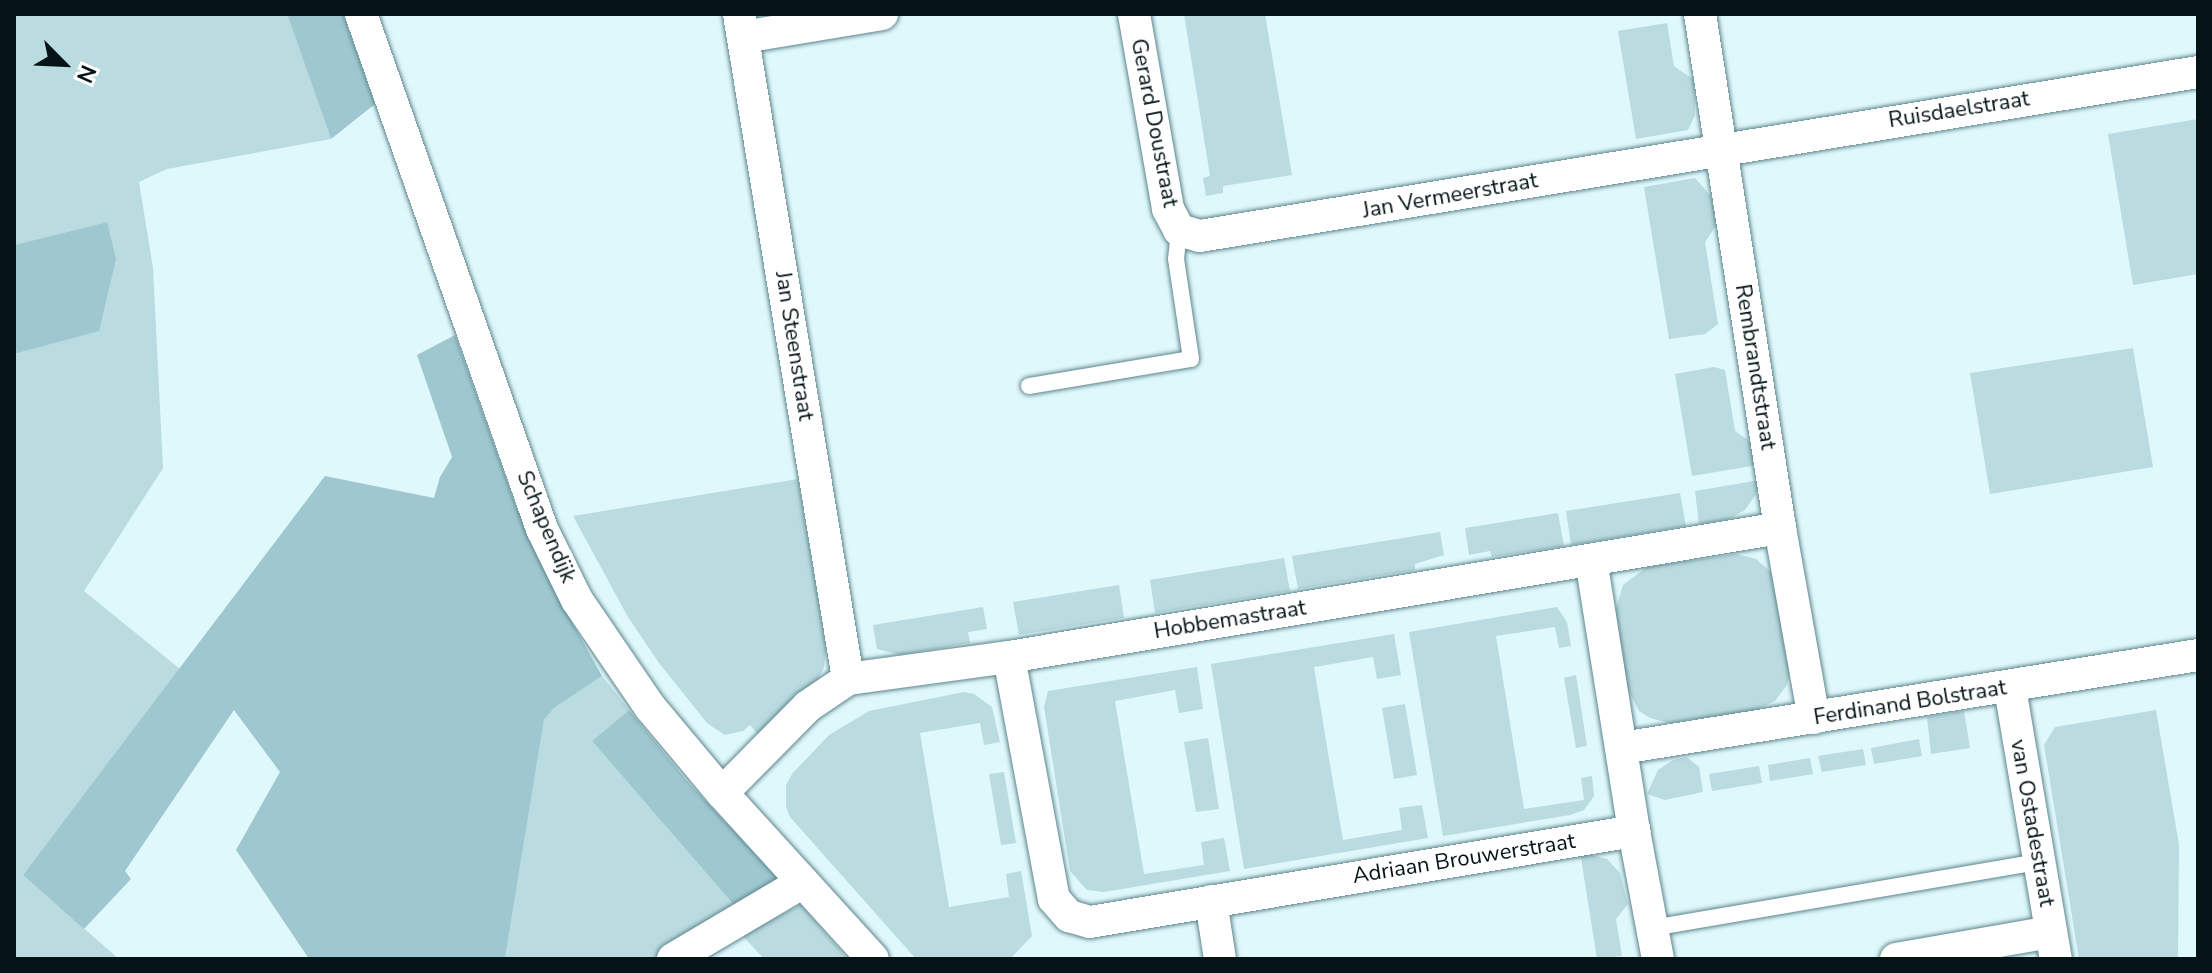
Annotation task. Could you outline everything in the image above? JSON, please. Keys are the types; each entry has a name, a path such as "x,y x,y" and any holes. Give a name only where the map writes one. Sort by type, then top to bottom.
{"street":[{"name":"Schapendijk","path":"361,14 542,529 585,612 650,707 722,793 873,959"},
{"path":"741,26 882,14"},
{"name":"Gerard Doustraat","path":"1134,14 1168,209 1179,230"},
{"name":"Rembrandtstraat","path":"1700,14 1780,528 1814,718"},
{"name":"Jan Steenstraat","path":"741,26 848,679"},
{"name":"Ruisdaelstraat","path":"1721,149 2198,72"},
{"name":"Jan Vermeerstraat","path":"1179,230 1200,236 1721,149"},
{"name":"Hobbemastraat","path":"722,793 808,706 848,679 1009,657 1780,528"},
{"path":"1591,560 1655,944"},
{"name":"Ferdinand Bolstraat","path":"1622,748 2010,688 2198,655"},
{"name":"Adriaan Brouwerstraat","path":"1009,657 1054,899 1069,916 1090,922 1634,831"},
{"name":"van Ostadestraat","path":"2010,688 2054,945"},
{"path":"673,959 803,882"},
{"path":"1211,901 1220,959"},
{"path":"1896,959 2054,945"}],"lane":[{"path":"1029,386 1191,359 1176,259 1179,230"},
{"path":"1655,944 2039,862"}],"shaded area":[{"path":"14,14 287,14 331,139 167,169 139,182 153,268 163,468 84,591 180,669 23,875 119,959 14,959 14,354 99,330 107,222 14,245"},
{"path":"287,14 343,14 375,104 331,139"},
{"path":"1184,14 1265,14 1292,175 1223,186 1223,193 1206,196 1203,178 1210,176"},
{"path":"1667,23 1674,66 1694,80 1695,115 1688,130 1636,139 1618,31"},
{"path":"2198,119 2198,274 2133,285 2108,134"},
{"path":"1695,178 1711,196 1717,224 1705,242 1718,324 1705,334 1669,339 1644,187"},
{"path":"107,222 116,259 99,331 14,354 14,245"},
{"path":"455,335 515,504 555,592 602,676 554,708 544,720 505,959 309,959 236,850 280,772 234,710 125,871 131,879 84,929 23,875 325,476 434,498 440,477 452,457 417,355"},
{"path":"2133,348 2153,467 1990,494 1970,373"},
{"path":"1714,367 1725,370 1735,431 1754,444 1758,465 1692,476 1675,374"},
{"path":"798,479 826,647 824,667 815,685 760,737 750,725 743,731 725,735 707,723 659,663 628,617 573,516"},
{"path":"1760,480 1756,494 1745,510 1729,519 1699,524 1695,491"},
{"path":"1680,493 1686,526 1571,545 1566,511"},
{"path":"1558,513 1564,546 1492,557 1490,551 1469,555 1465,528"},
{"path":"1440,532 1444,555 1415,564 1415,570 1298,589 1292,556"},
{"path":"1737,554 1756,559 1773,574 1790,673 1787,685 1775,701 1757,710 1669,723 1650,718 1639,711 1628,690 1615,612 1623,585 1647,567"},
{"path":"1284,558 1290,591 1155,613 1150,580"},
{"path":"1119,585 1124,618 1019,635 1013,602"},
{"path":"983,607 987,629 968,632 970,643 901,655 877,649 873,625"},
{"path":"1557,607 1567,622 1571,646 1559,648 1555,627 1496,636 1524,809 1584,800 1581,778 1592,776 1594,796 1584,810 1570,815 1443,836 1409,632"},
{"path":"1394,634 1401,675 1377,679 1373,657 1314,667 1328,753 1343,840 1402,830 1399,808 1422,805 1428,838 1244,869 1211,664"},
{"path":"1197,667 1203,709 1179,713 1175,690 1115,701 1144,874 1204,865 1201,842 1224,838 1230,871 1104,892 1087,890 1070,871 1044,707 1048,691"},
{"path":"1576,675 1587,746 1576,748 1564,678"},
{"path":"602,676 629,710 592,741 740,912 651,959 505,959 544,720 554,708"},
{"path":"964,692 974,694 992,707 1000,742 984,745 980,723 920,733 949,907 1009,897 1006,874 1021,871 1032,936 1010,959 916,959 790,817 786,807 786,785 792,774 829,735 869,711"},
{"path":"1405,704 1417,775 1394,779 1382,708"},
{"path":"629,710 688,782 785,886 740,912 592,741"},
{"path":"2156,710 2179,845 2178,959 2079,959 2044,745 2055,727"},
{"path":"1964,711 1970,748 1931,754 1927,717"},
{"path":"1208,738 1219,809 1196,812 1184,742"},
{"path":"1919,739 1922,756 1874,764 1871,748"},
{"path":"1863,749 1866,765 1822,772 1818,756"},
{"path":"1687,757 1699,767 1703,792 1665,800 1647,794 1658,770 1673,760"},
{"path":"1810,758 1813,774 1770,781 1768,765"},
{"path":"1759,766 1762,783 1712,791 1709,774"},
{"path":"1004,772 1016,843 1001,845 989,774"},
{"path":"1580,852 1607,859 1620,873 1628,904 1616,919 1622,956 1597,959"},
{"path":"801,905 848,959 764,959 742,935"}]}
